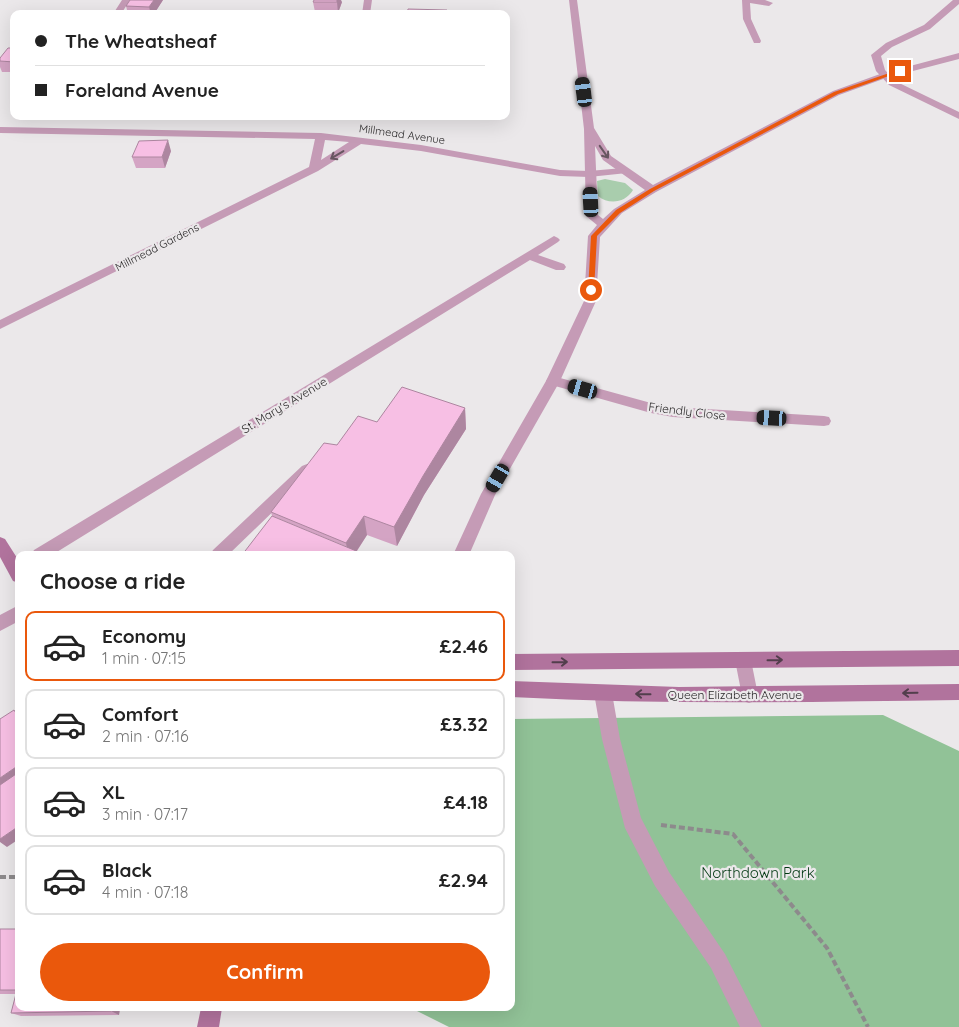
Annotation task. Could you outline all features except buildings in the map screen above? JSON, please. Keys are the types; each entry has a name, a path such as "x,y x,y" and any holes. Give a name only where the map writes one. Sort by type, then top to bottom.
{"main road":[{"path":"0,543 15,568"},
{"path":"515,662 959,658"},
{"name":"Queen Elizabeth Avenue","path":"515,689 603,693 749,695 959,692"},
{"path":"208,1027 211,1011"}],"street":[{"path":"573,0 589,129 589,174 592,216 604,224"},
{"path":"757,42 747,19 746,0 769,3"},
{"path":"958,0 927,27 889,45 876,55 876,65 883,76 892,83 959,116"},
{"path":"463,551 488,494 553,381 590,301 594,236 604,224 618,211 652,190 836,93 883,76 959,56"},
{"path":"589,129 607,158 652,190"},
{"name":"Millmead Avenue","path":"0,130 321,136 421,148 560,173 589,174 623,171"},
{"path":"314,169 321,136"},
{"name":"Millmead Gardens","path":"0,326 314,169 360,140"},
{"name":"St. Mary's Avenue","path":"46,551 554,240"},
{"path":"530,256 560,267"},
{"name":"Friendly Close","path":"553,381 651,408 673,412 824,421"},
{"path":"222,551 308,469"},
{"path":"0,624 15,615"},
{"path":"743,660 749,695"},
{"path":"603,693 611,739 632,821 662,879 718,961 751,1027"}],"path":[{"path":"632,821 733,834 827,948 868,1027"},
{"path":"0,877 15,878"}],"green space":[{"path":"605,179 625,183 633,190 626,198 617,201 607,201 598,196 597,181"},
{"name":"Northdown Park","path":"883,715 959,751 959,1027 449,1027 417,1011 515,1011 515,719"}],"route":[{"path":"591,290 594,236 618,211 652,190 836,93 900,71"}]}
